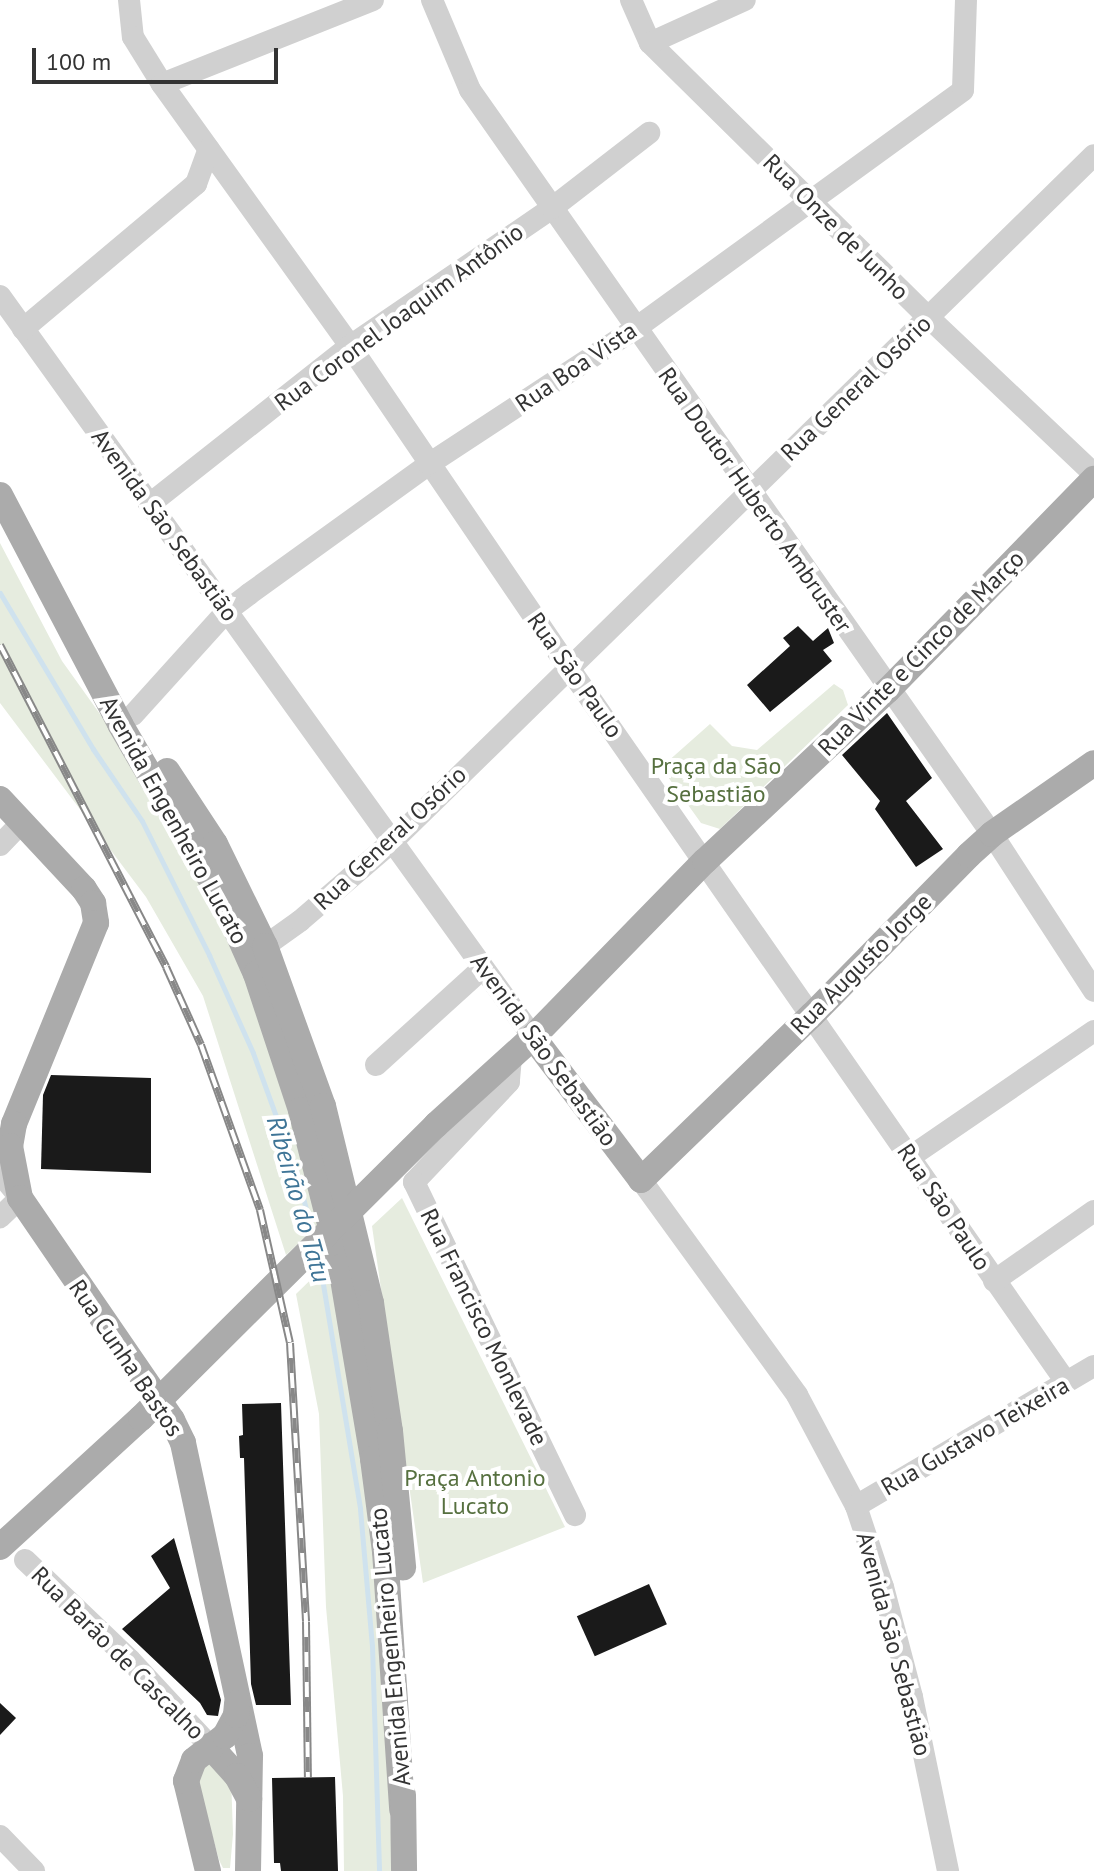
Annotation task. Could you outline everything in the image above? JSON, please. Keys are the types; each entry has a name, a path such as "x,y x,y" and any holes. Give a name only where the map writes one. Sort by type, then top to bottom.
{"main road":[{"name":"Rua Vinte e Cinco de Março","path":"0,1547 12,1526 141,1418 436,1125 533,1037 705,861 888,690 1094,477"},
{"name":"Avenida Engenheiro Lucato","path":"0,495 80,646 126,720 223,900 275,1027 324,1187 341,1267 385,1551 402,1809"},
{"name":"Avenida Engenheiro Lucato","path":"126,720 215,844 265,946 323,1106 371,1303 390,1431 402,1546 405,1644 402,1809"},
{"name":"Rua Augusto Jorge","path":"641,1180 812,1015 992,834 1094,763"},
{"path":"0,799 84,889 93,903 96,923 7,1131 20,1198"},
{"path":"223,900 247,937 265,946"},
{"name":"Avenida São Sebastião","path":"533,1037 641,1180"},
{"name":"Rua Cunha Bastos","path":"20,1198 172,1420 183,1443 250,1756 248,1871"},
{"path":"208,1871 186,1781 194,1760 225,1736 236,1715 237,1703"},
{"path":"210,1746 237,1776 249,1799"},
{"path":"402,1809 404,1871"}],"street":[{"name":"Rua São Paulo","path":"129,0 133,37 162,84 350,346 569,668 1066,1382"},
{"path":"162,84 373,0"},
{"name":"Rua Doutor Huberto Ambruster","path":"432,0 470,90 888,690 992,834 1092,984"},
{"name":"Rua Onze de Junho","path":"631,0 650,43 1094,477"},
{"path":"650,43 745,0"},
{"name":"Rua Boa Vista","path":"126,720 228,610 429,464 636,328 963,90 966,0"},
{"name":"Rua Coronel Joaquim Antônio","path":"150,504 350,346 552,208 649,133"},
{"path":"23,329 196,184 209,149"},
{"name":"Rua General Osório","path":"265,946 300,921 392,842 1094,155"},
{"path":"196,184 230,180"},
{"name":"Avenida São Sebastião","path":"0,296 533,1037"},
{"path":"0,845 22,822"},
{"path":"376,1065 483,968"},
{"path":"910,1157 1094,1031"},
{"name":"Rua Francisco Monlevade","path":"511,1057 509,1082 414,1182 575,1515"},
{"name":"Rua Cunha Bastos","path":"0,1173 20,1198"},
{"name":"Avenida São Sebastião","path":"641,1180 797,1395 856,1506 883,1587 912,1697 948,1871"},
{"path":"0,1217 20,1198"},
{"path":"994,1281 1094,1211"},
{"name":"Rua Gustavo Teixeira","path":"856,1506 1094,1366"},
{"path":"12,1526 25,1560"},
{"path":"0,1556 25,1560"},
{"name":"Rua Barão de Cascalho","path":"25,1560 130,1660 210,1746"},
{"path":"0,1836 34,1871"}],"green space":[{"path":"0,543 62,661 125,749 224,923 257,1009 322,1221 286,1255 203,996 146,897 0,703"},
{"name":"Praça da São Sebastião","path":"834,684 843,690 848,705 720,829 701,823 668,777 666,763 710,724 732,746 757,750"},
{"name":"Praça Antonio Lucato","path":"402,1198 565,1527 423,1583 372,1226"},
{"path":"333,1258 375,1525 393,1871 344,1871 343,1796 326,1607 319,1414 296,1294"},
{"path":"212,1762 231,1777 233,1834 230,1868 223,1868 219,1860 197,1781 202,1769"}],"building":[{"path":"798,626 813,641 828,628 834,643 823,650 832,661 770,712 747,685 790,646 783,638"},
{"path":"887,713 932,778 906,801 943,849 916,867 875,809 880,801 842,755"},
{"path":"51,1075 151,1078 151,1173 41,1169 43,1095"},
{"path":"281,1403 291,1705 256,1705 251,1684 244,1458 240,1458 239,1436 243,1435 242,1404"},
{"path":"174,1538 221,1700 218,1716 207,1715 200,1703 122,1629 170,1588 151,1556"},
{"path":"649,1584 667,1624 595,1656 577,1616"},
{"path":"0,1703 16,1718 0,1735"},
{"path":"335,1777 338,1871 281,1871 280,1863 274,1863 272,1778"}],"waterway":[{"name":"Ribeirão do Tatu","path":"0,593 93,749 142,821 209,955 253,1053 296,1171 313,1236"},
{"name":"Ribeirão do Tatu","path":"318,1254 360,1509 372,1646 379,1871"}],"railway":[{"path":"0,645 166,967 201,1045 260,1210 290,1343 306,1622 308,1777"}]}
